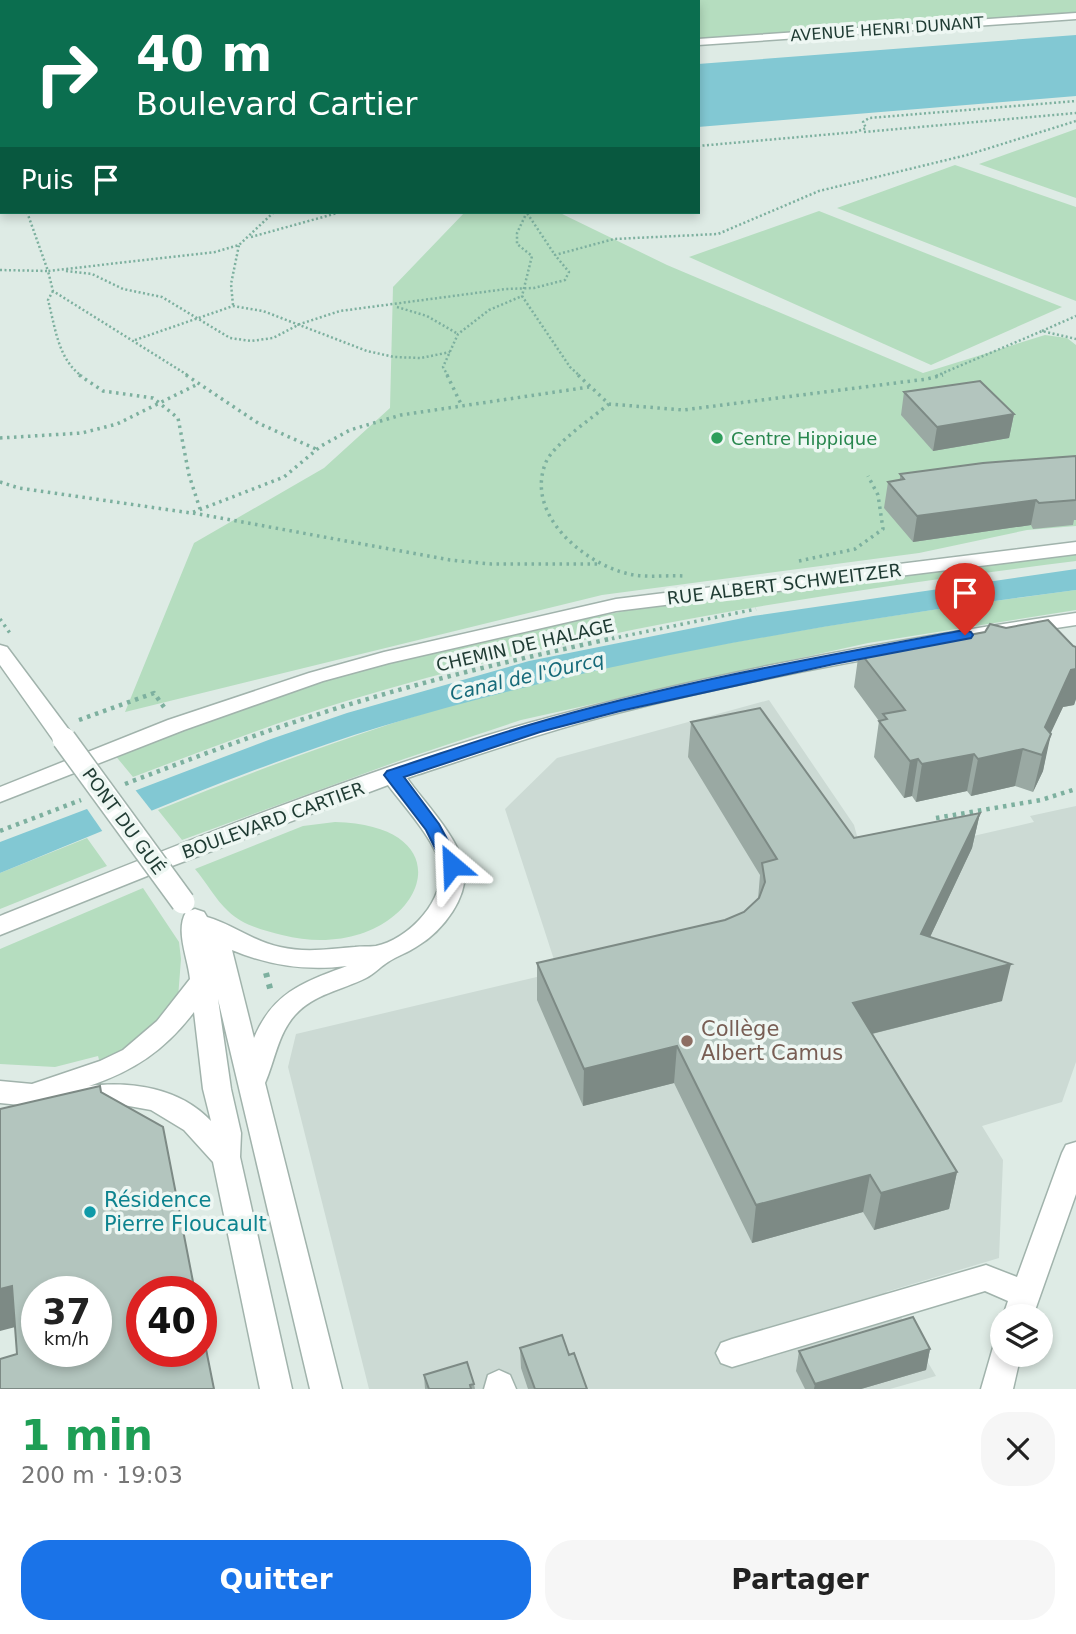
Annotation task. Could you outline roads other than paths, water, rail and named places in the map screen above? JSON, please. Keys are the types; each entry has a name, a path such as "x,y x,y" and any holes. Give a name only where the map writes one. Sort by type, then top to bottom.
{"street":[{"name":"AVENUE HENRI DUNANT","path":"700,42 1076,16"},
{"name":"RUE ALBERT SCHWEITZER","path":"0,795 187,720 384,658 617,605 1076,548"},
{"name":"BOULEVARD CARTIER","path":"0,926 164,860 393,775 522,732 618,706 940,639 1076,619"},
{"name":"PONT DU GUÉ","path":"0,651 69,730 198,917"},
{"path":"253,1081 268,1035 286,1008 306,992 359,971 380,955 408,942 428,926 446,901 452,882 452,865 446,849 393,775"},
{"path":"198,917 272,955 331,959 351,954 380,955"},
{"path":"198,917 194,937 203,980 217,1089 227,1133 226,1157 276,1389"},
{"path":"198,917 244,1061 253,1081 326,1389"},
{"path":"36,1095 120,1064 141,1051 166,1030 203,980"},
{"path":"0,1092 71,1100 118,1093 157,1100 194,1122 226,1157"},
{"path":"1023,1304 1076,1153"},
{"path":"732,1353 986,1278 1019,1304"},
{"path":"997,1389 1002,1367"}],"water":[{"path":"1076,35 1076,96 700,127 700,64"},
{"name":"Canal de l'Ourcq","path":"1076,569 1076,590 726,644 554,680 383,726 190,795 0,873 0,842 271,739 347,713 529,661 753,616"}],"place":[{"name":"Centre Hippique","path":"717,438"},
{"name":"Collège Albert Camus","path":"687,1041"},
{"name":"Résidence Pierre Floucault","path":"90,1212"}]}
